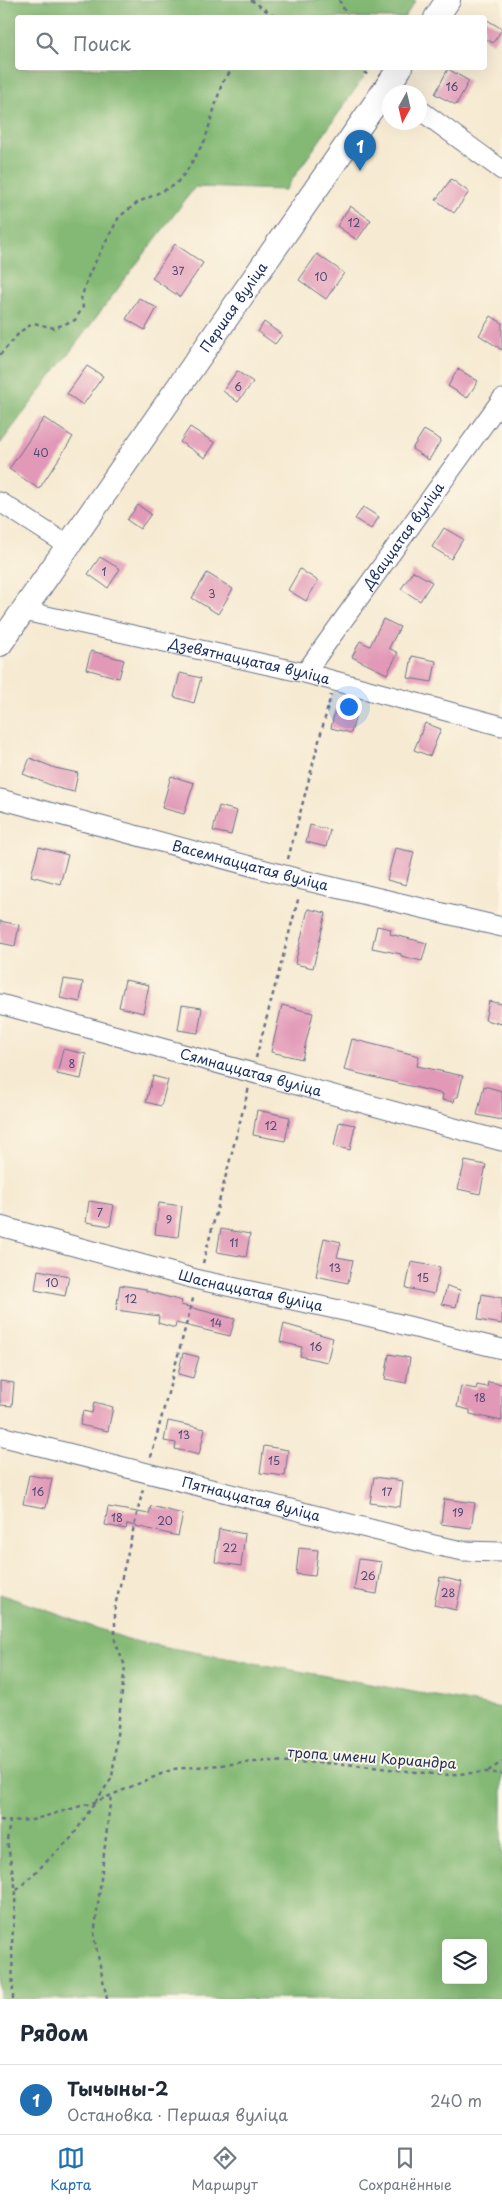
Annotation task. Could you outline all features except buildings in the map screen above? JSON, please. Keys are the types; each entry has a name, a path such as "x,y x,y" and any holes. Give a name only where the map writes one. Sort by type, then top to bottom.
{"main road":[{"path":"438,15 448,0"},
{"name":"Першая вуліца","path":"3,632 24,610 69,546 389,82"}],"street":[{"path":"427,115 502,170"},
{"name":"Дваццатая вуліца","path":"306,673 502,399"},
{"path":"0,502 69,546"},
{"name":"Дзевятнаццатая вуліца","path":"24,610 306,673 502,726"},
{"name":"Васемнаццатая вуліца","path":"0,799 283,875 502,927"},
{"name":"Сямнаццатая вуліца","path":"0,1004 502,1142"},
{"name":"Шаснаццатая вуліца","path":"0,1226 198,1280 363,1315 502,1350"},
{"name":"Пятнаццатая вуліца","path":"0,1436 434,1545 463,1551 502,1552"}],"path":[{"path":"251,0 273,15"},
{"path":"339,0 347,15"},
{"path":"0,355 21,331 34,323 54,328 75,320 83,307 81,299 88,274 119,217 137,203 175,186 186,172 205,140 222,83 232,70"},
{"path":"362,70 389,82"},
{"path":"283,875 335,681"},
{"path":"16,1891 72,1837 112,1778 125,1666 115,1641 115,1606 146,1473 303,880"},
{"name":"тропа имени Кориандра","path":"0,1820 32,1820 95,1802 173,1769 267,1761 346,1764 442,1774 486,1772 502,1774"},
{"path":"486,1772 502,1762"},
{"path":"107,1999 94,1937 111,1795"},
{"path":"10,1821 7,1841 16,1891 12,1943 13,1999"}],"green space":[{"path":"0,0 416,0 406,15 15,15 15,70 369,70 285,190 195,187 0,444"},
{"path":"0,1594 133,1641 502,1708 502,1999 0,1999"}],"place":[{"name":"Тычыны-2","path":"360,171"}]}
